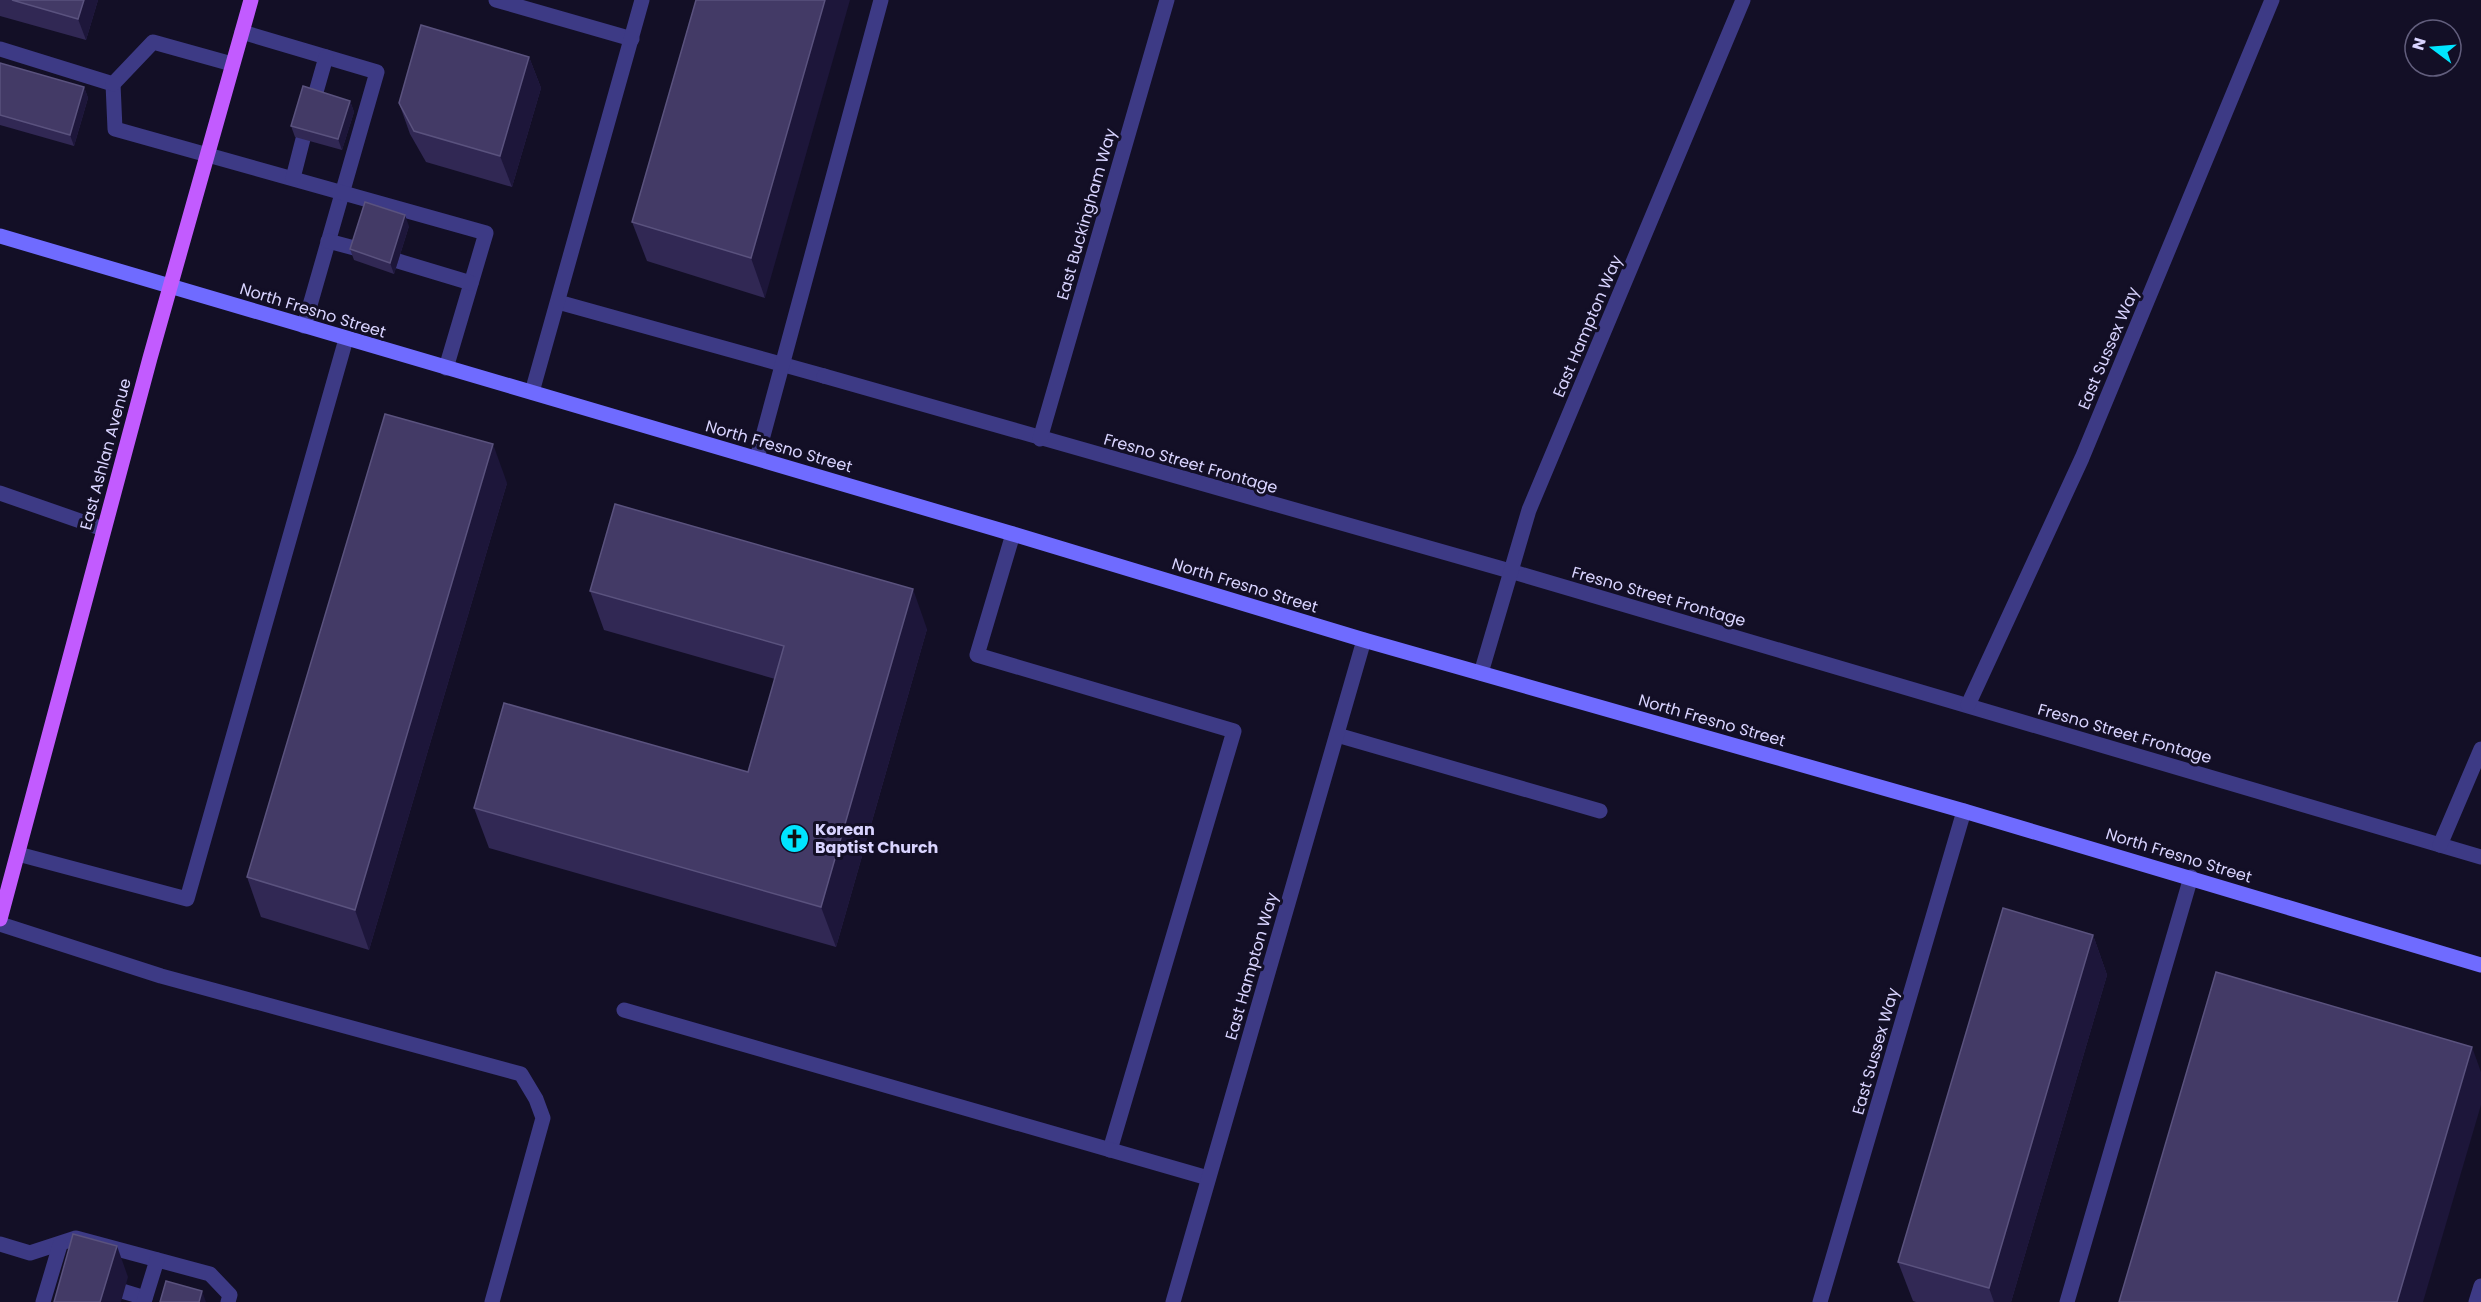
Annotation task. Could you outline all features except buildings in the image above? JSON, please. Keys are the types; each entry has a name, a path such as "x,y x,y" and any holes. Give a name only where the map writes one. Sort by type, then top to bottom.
{"main road":[{"name":"East Ashlan Avenue","path":"0,922 103,529 251,0"},
{"name":"North Fresno Street","path":"0,236 757,458 1364,640 1964,811 2481,964"}],"street":[{"path":"496,0 632,39"},
{"path":"532,392 642,0"},
{"path":"757,458 881,0"},
{"name":"East Buckingham Way","path":"1041,439 1167,0"},
{"name":"East Hampton Way","path":"1481,673 1529,510 1743,0"},
{"name":"East Sussex Way","path":"1968,705 2082,458 2272,0"},
{"path":"242,32 377,72 304,326"},
{"path":"232,64 153,42 113,84 115,129 486,233 446,368"},
{"path":"0,49 113,84"},
{"path":"314,99 326,57"},
{"path":"293,178 303,139"},
{"path":"328,241 358,249"},
{"path":"398,261 471,282"},
{"name":"Fresno Street Frontage","path":"558,302 1510,571 2481,857"},
{"path":"18,854 187,899 346,339"},
{"path":"0,493 103,529"},
{"path":"1013,534 977,655 1234,731 1110,1150"},
{"name":"East Hampton Way","path":"1173,1302 1364,640"},
{"path":"1337,735 1600,811"},
{"path":"2440,845 2481,749"},
{"name":"East Sussex Way","path":"1820,1302 1964,811"},
{"path":"2067,1302 2191,877"},
{"path":"0,922 161,976 521,1074 536,1099 543,1118 492,1302"},
{"path":"624,1010 1208,1178"},
{"path":"0,1244 30,1253 76,1238 210,1274 230,1295 228,1302"},
{"path":"60,1245 44,1300 60,1302"},
{"path":"122,1291 145,1300 157,1260"},
{"path":"52,1272 70,1277"},
{"path":"2476,1302 2481,1286"}],"place":[{"name":"Korean Baptist Church","path":"794,838"}]}
